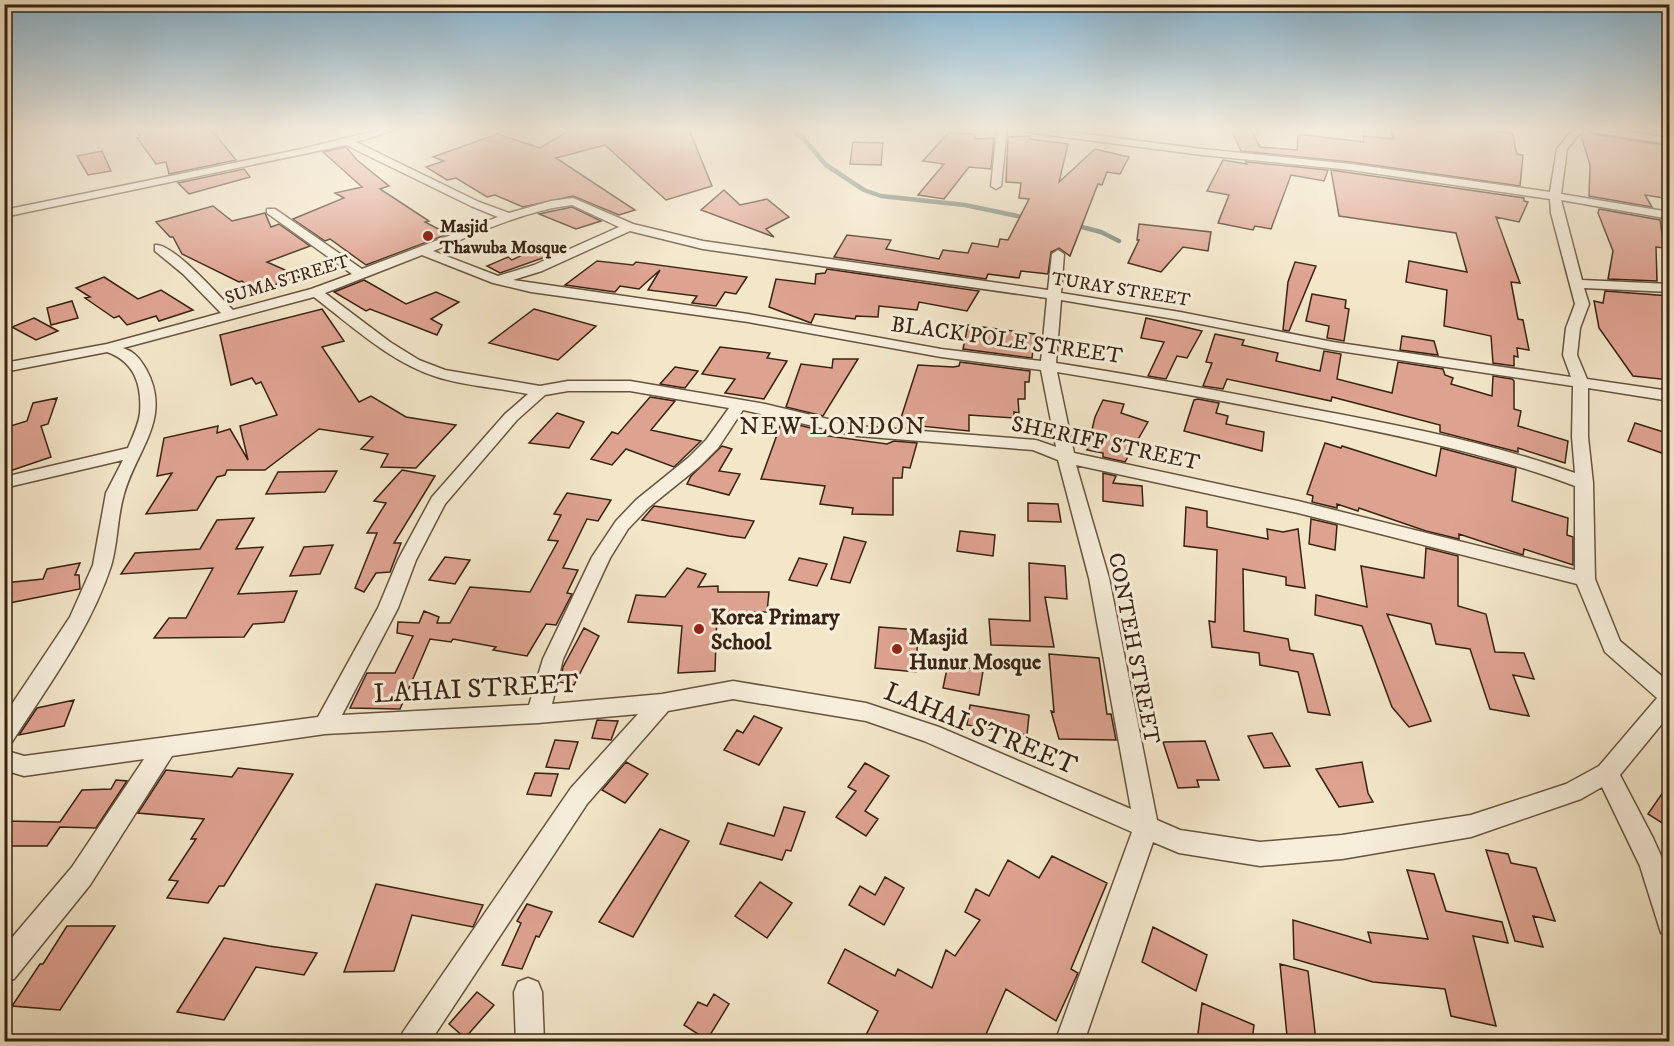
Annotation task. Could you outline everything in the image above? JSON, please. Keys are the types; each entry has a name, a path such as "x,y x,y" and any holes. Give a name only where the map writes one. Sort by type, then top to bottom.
{"street":[{"path":"4,214 65,198 165,178"},
{"path":"421,178 508,217"},
{"path":"996,186 997,178"},
{"path":"1426,178 1555,196 1670,216"},
{"path":"1558,178 1555,196 1557,213 1582,304 1573,328 1570,355 1581,382 1580,437 1584,483 1585,579 1612,646 1670,697"},
{"name":"SUMA STREET","path":"4,368 74,352 108,348 316,292 508,217 552,204 573,201"},
{"name":"TURAY STREET","path":"573,201 630,227 703,245 835,265 972,282 1180,316 1333,346 1670,396"},
{"path":"271,211 362,274"},
{"path":"498,280 538,268 630,227"},
{"path":"159,248 230,315"},
{"name":"BLACK POLE STREET","path":"422,251 498,280 531,288 759,320 941,353 1048,366 1167,385 1450,441 1535,465 1584,483"},
{"name":"CONTEH STREET","path":"1058,254 1048,366 1066,457 1099,578 1146,827"},
{"path":"1576,284 1670,288"},
{"path":"316,292 385,345 414,363 442,374 540,391"},
{"path":"4,735 79,620 102,566 115,493 135,452 148,414 145,381 134,361 126,354 108,348"},
{"name":"SHERIFF STREET","path":"540,391 568,386 630,386 765,409 857,431 1036,445 1066,457 1298,507 1585,579"},
{"path":"325,725 388,608 407,560 438,501 511,417 540,391"},
{"path":"538,714 553,659 601,557 622,525 642,504 694,462 712,444 738,406"},
{"path":"4,483 135,452"},
{"name":"LAHAI STREET","path":"4,760 24,766 325,725 538,714 662,703 733,690 866,712 931,734 1179,841 1260,854 1342,847 1471,826 1573,792 1607,773 1670,697"},
{"path":"413,1041 579,796 662,703"},
{"path":"4,969 81,876 164,748"},
{"path":"1607,773 1641,838 1668,908 1670,924"},
{"path":"1069,1041 1146,827"},
{"path":"528,992 530,1041"}],"building":[{"path":"202,178 247,178 189,194 178,183"},
{"path":"352,178 379,178 389,186 380,189 429,221 425,222 448,234 366,265 330,239 325,241 293,219 344,198 335,193 362,187"},
{"path":"443,178 586,178 635,210 619,215 573,196 523,207 495,195 487,197 456,178 447,180"},
{"path":"641,178 709,178 712,186 666,200"},
{"path":"932,178 961,178 944,199 918,195"},
{"path":"1006,178 1060,178 1059,182 1064,178 1105,178 1102,185 1098,184 1070,256 1059,248 1051,252 1048,274 1021,271 1019,278 988,274 986,279 834,257 847,235 891,240 886,249 939,259 943,250 968,253 972,243 998,247 1000,239 1008,240 1029,199 1019,198 1021,183 1006,182"},
{"path":"1214,178 1290,178 1271,229 1255,226 1253,230 1218,223 1229,195 1207,191"},
{"path":"1306,178 1325,178 1324,181"},
{"path":"1332,178 1385,178 1524,198 1524,201 1528,202 1519,222 1496,217 1520,283 1511,282 1518,319 1523,320 1529,350 1517,348 1518,357 1514,356 1514,366 1493,363 1491,336 1444,326 1447,290 1406,282 1409,261 1467,272 1456,233 1339,216"},
{"path":"1462,178 1521,178 1520,186"},
{"path":"1590,178 1670,178 1670,199 1645,195 1652,207 1589,196"},
{"path":"724,190 740,205 767,199 789,217 766,229 774,237 701,210"},
{"path":"213,206 232,221 265,213 271,227 279,224 310,246 267,262 301,277 253,291 242,281 239,282 182,254 173,237 170,237 156,222"},
{"path":"572,207 601,221 576,229 539,214"},
{"path":"1599,209 1660,220 1664,248 1656,247 1657,281 1608,279 1613,251 1598,213"},
{"path":"1139,224 1211,232 1208,251 1183,247 1161,272 1128,263 1139,240 1137,240"},
{"path":"529,252 551,255 500,273 487,266 508,257 512,260"},
{"path":"597,261 633,265 636,262 747,277 736,294 725,292 716,306 692,303 697,296 648,290 660,270 639,289 620,286 615,292 565,285"},
{"path":"1295,262 1316,266 1289,331 1283,330 1288,282"},
{"path":"827,269 979,291 967,311 919,302 917,310 879,306 878,317 856,316 855,319 815,314 811,323 769,307 776,279 815,284 816,274 825,273"},
{"path":"104,277 138,299 161,290 193,310 159,321 156,316 127,325 119,316 114,318 85,298 90,297 76,288"},
{"path":"364,280 406,304 436,292 459,302 431,319 442,325 437,335 370,309 366,311 334,292"},
{"path":"1605,291 1670,296 1670,380 1633,376 1599,328 1594,301 1603,303"},
{"path":"1312,294 1346,300 1345,308 1349,309 1344,341 1327,338 1329,326 1306,321"},
{"path":"72,301 78,318 51,325 47,308"},
{"path":"322,309 344,341 322,347 359,402 371,396 406,417 456,425 416,468 381,467 388,454 361,449 373,437 319,429 265,470 227,470 225,475 217,477 197,510 146,514 172,473 157,476 164,438 218,426 217,433 230,429 248,460 240,426 277,415 261,382 256,384 252,378 231,385 220,335"},
{"path":"534,309 596,326 558,360 489,343"},
{"path":"34,318 58,331 36,340 12,327"},
{"path":"1146,318 1202,331 1187,358 1177,356 1166,379 1148,376 1164,342 1141,338"},
{"path":"968,325 1035,334 1032,358 963,349"},
{"path":"1215,334 1244,340 1242,345 1278,353 1276,361 1320,371 1324,351 1341,354 1337,379 1392,393 1398,362 1443,369 1445,375 1453,378 1451,384 1492,396 1493,376 1512,379 1514,381 1514,409 1521,411 1518,426 1568,441 1565,463 1518,448 1518,452 1440,432 1440,425 1332,397 1331,401 1227,379 1223,389 1203,386 1212,363 1206,362"},
{"path":"1402,336 1434,341 1438,355 1400,350"},
{"path":"720,347 770,353 767,358 787,361 764,399 725,393 735,379 702,374"},
{"path":"833,359 858,359 823,416 786,407 801,364 832,368"},
{"path":"960,362 1030,371 1029,382 1025,382 1025,399 1018,399 1019,413 1014,412 1014,418 969,415 969,431 921,426 921,429 898,427 918,365 953,367 959,366"},
{"path":"675,367 698,371 685,388 660,384"},
{"path":"650,397 675,401 651,430 701,441 674,467 626,449 612,465 591,459 612,432 618,434"},
{"path":"57,398 48,424 41,426 51,457 4,473 4,428 27,421 33,403"},
{"path":"1103,400 1124,404 1121,413 1148,422 1125,462 1103,457 1103,453 1087,450 1095,417"},
{"path":"1194,400 1219,403 1216,413 1228,416 1226,424 1264,432 1262,451 1184,431"},
{"path":"557,413 584,422 569,448 529,443"},
{"path":"782,421 815,429 813,434 887,444 894,441 917,443 910,468 903,467 902,478 893,478 893,515 852,514 853,508 820,504 825,486 761,479"},
{"path":"1635,423 1670,434 1670,456 1628,441"},
{"path":"1325,443 1341,448 1342,446 1436,476 1441,448 1516,468 1512,501 1568,518 1567,535 1573,537 1573,565 1524,549 1523,555 1459,534 1459,539 1426,531 1359,508 1358,511 1337,504 1337,508 1312,502 1313,496 1307,494"},
{"path":"722,446 732,449 719,471 740,474 729,495 687,484 691,476"},
{"path":"402,470 435,476 394,543 401,543 390,572 376,573 364,592 355,588 377,533 367,533 386,503 374,501"},
{"path":"337,471 325,492 266,494 278,472"},
{"path":"1103,473 1116,476 1113,483 1142,486 1143,506 1103,501"},
{"path":"567,493 611,500 598,521 587,519 563,568 578,570 567,593 572,594 556,625 546,624 527,656 493,650 496,647 453,639 451,642 430,639 400,709 350,708 367,673 395,673 413,636 397,633 398,622 419,623 424,611 439,617 437,623 450,623 470,587 530,592 558,541 548,540 561,515 554,514"},
{"path":"1028,503 1058,504 1061,522 1028,521"},
{"path":"654,506 754,521 745,538 729,536 642,520"},
{"path":"1186,507 1207,511 1207,527 1268,539 1267,529 1283,532 1298,529 1305,588 1286,585 1286,577 1243,569 1244,631 1288,639 1290,650 1313,654 1330,715 1308,712 1298,672 1260,665 1259,653 1212,647 1209,621 1215,622 1217,550 1184,546"},
{"path":"254,518 236,549 263,547 238,594 297,591 284,622 253,624 244,637 154,638 169,618 186,618 213,568 121,574 135,553 200,549 217,520"},
{"path":"1311,519 1337,525 1335,550 1309,544"},
{"path":"960,531 995,535 993,556 957,551"},
{"path":"844,537 866,542 850,583 831,579"},
{"path":"333,545 320,574 290,576 304,547"},
{"path":"1426,548 1458,556 1458,606 1486,614 1495,652 1524,653 1534,679 1513,675 1529,716 1490,709 1470,649 1436,644 1431,624 1387,614 1431,721 1409,727 1392,707 1362,626 1315,615 1316,595 1367,607 1361,566 1424,578"},
{"path":"445,557 470,560 455,584 429,580"},
{"path":"799,558 827,564 817,586 789,580"},
{"path":"80,563 75,575 79,575 80,589 4,604 4,583 43,579 47,569"},
{"path":"1029,563 1065,566 1067,599 1045,597 1054,647 991,645 989,619 1030,621"},
{"path":"687,568 706,574 698,587 718,586 718,592 769,592 767,612 717,612 715,671 678,673 682,626 628,622 636,595 665,597"},
{"name":"Masjid Hunur Mosque","path":"879,627 918,630 916,672 875,668"},
{"path":"584,628 599,636 574,685 560,682 563,667"},
{"path":"1049,654 1099,658 1107,714 1111,714 1116,740 1059,739 1051,711 1054,712"},
{"path":"948,664 983,671 979,695 943,688"},
{"path":"74,700 64,726 19,735 37,708"},
{"path":"970,705 1029,715 1027,735 967,725"},
{"path":"754,716 782,728 759,765 724,750 737,730 743,733"},
{"path":"597,720 618,721 611,740 592,738"},
{"path":"1272,733 1290,766 1264,768 1248,736"},
{"path":"555,740 578,742 569,769 546,767"},
{"path":"1205,741 1219,780 1197,780 1199,787 1178,788 1163,742"},
{"path":"626,762 648,774 625,803 602,790"},
{"path":"1362,762 1368,793 1373,802 1339,807 1316,769"},
{"path":"865,763 889,776 865,811 878,819 866,836 836,817 856,791 848,787"},
{"path":"238,768 293,774 224,886 219,886 208,903 167,898 178,881 169,880 196,839 191,839 204,819 138,813 166,770 232,777"},
{"path":"535,773 558,774 551,796 527,794"},
{"path":"116,780 127,781 96,828 60,827 47,846 4,846 4,821 60,822 82,790 111,789"},
{"path":"1670,782 1670,828 1648,814"},
{"path":"784,807 805,812 791,851 786,850 782,860 720,844 728,823 774,836"},
{"path":"660,829 689,841 633,937 599,922"},
{"path":"1486,850 1508,854 1511,863 1536,868 1555,921 1533,916 1543,947 1515,941"},
{"path":"1052,856 1107,883 1071,969 1078,973 1056,1021 1006,989 983,1041 863,1041 878,1011 828,983 845,949 895,976 898,969 932,988 946,950 955,956 980,920 965,912 976,889 989,896 1008,860 1039,878"},
{"path":"1407,870 1434,874 1446,911 1502,922 1508,943 1473,936 1496,1026 1451,1016 1445,989 1373,982 1294,959 1293,920 1371,943 1368,932 1428,939"},
{"path":"885,877 904,888 884,925 849,905 860,886 875,895"},
{"path":"760,882 792,903 767,938 735,916"},
{"path":"376,884 483,905 473,927 412,915 394,971 344,972"},
{"path":"527,904 552,912 539,937 536,936 522,969 502,965 521,923 517,921"},
{"path":"67,926 115,926 60,1010 12,1006 40,964 43,964"},
{"path":"1153,927 1207,955 1196,991 1142,962"},
{"path":"224,938 317,953 304,975 256,967 224,1020 177,1012"},
{"path":"1280,964 1308,971 1316,1041 1287,1036"},
{"path":"477,992 494,1005 465,1038 449,1024"},
{"path":"714,994 729,1004 707,1040 684,1025 698,1002 707,1006"},
{"path":"1202,1003 1254,1025 1252,1041 1197,1041"}],"waterway":[{"path":"845,178 864,190 881,196 965,205 1027,218"},
{"path":"1074,225 1101,232 1119,241"}],"place":[{"name":"Masjid Thawuba Mosque","path":"428,236"},
{"name":"Korea Primary School","path":"699,629"},
{"name":"Masjid Hunur Mosque","path":"897,649"}],"district":[{"name":"NEW LONDON","path":"833,426"}]}
